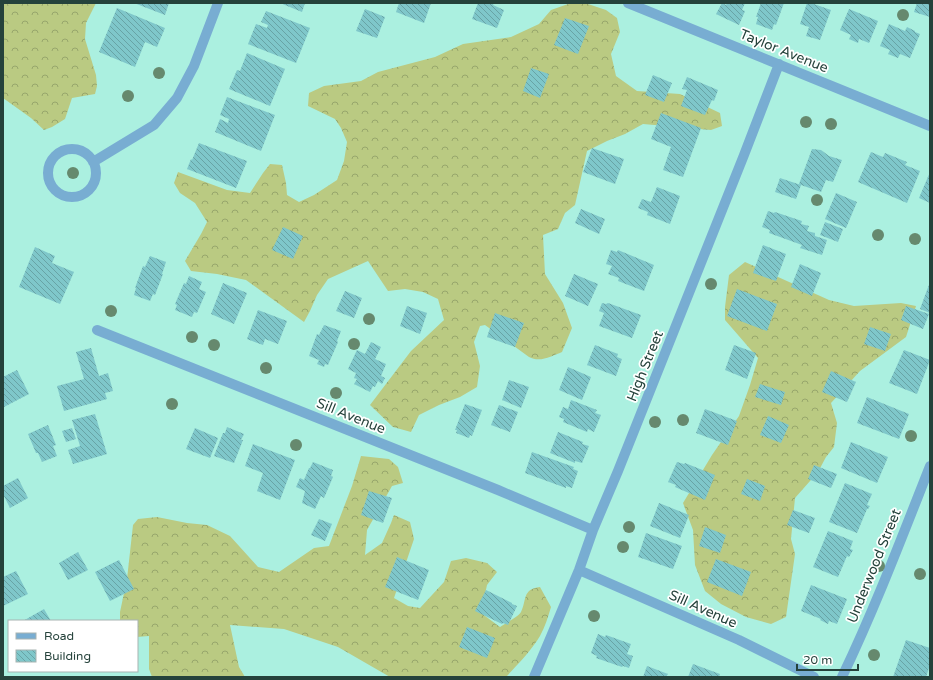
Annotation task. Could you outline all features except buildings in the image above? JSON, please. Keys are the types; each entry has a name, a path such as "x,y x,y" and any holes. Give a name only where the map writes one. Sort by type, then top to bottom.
{"street":[{"path":"94,162 154,125 178,98 194,66 218,3"},
{"name":"Taylor Avenue","path":"628,3 930,126"},
{"name":"High Street","path":"534,677 558,616 579,570 593,530 680,317 779,64"},
{"path":"76,150 83,152 94,162 96,178 93,186 80,196 63,196 51,185 48,178 50,163 61,152 76,150"},
{"name":"Sill Avenue","path":"97,330 498,490 593,530"},
{"name":"Underwood Street","path":"842,677 857,646 889,570 930,466"},
{"name":"Sill Avenue","path":"579,570 739,640 814,677"}],"green space":[{"path":"3,3 96,3 86,23 85,39 96,75 97,86 95,94 72,98 65,119 44,130 31,118 3,98"},
{"path":"571,3 585,3 606,10 617,18 620,32 611,54 616,76 637,91 680,94 720,113 722,126 711,130 643,124 587,151 575,205 565,213 558,229 543,235 545,274 563,303 572,328 562,352 542,359 533,359 485,325 480,326 474,342 480,366 477,387 460,397 419,415 411,432 393,427 370,405 411,351 444,320 438,299 423,292 405,289 388,291 368,261 328,279 317,295 304,322 246,280 217,274 191,271 185,261 207,222 195,203 180,193 174,183 178,172 227,190 250,193 270,164 282,165 287,195 299,202 314,195 337,180 344,161 347,142 335,119 308,106 309,93 324,86 361,81 378,72 435,57 463,44 511,37 539,24 551,10"},
{"path":"745,262 829,300 854,306 901,303 916,306 906,337 860,371 831,403 837,423 834,447 826,457 818,472 795,498 791,539 795,554 786,617 771,624 746,617 721,604 705,591 695,565 693,530 683,503 712,455 739,416 758,358 725,320 729,275"},
{"path":"361,456 389,459 398,467 403,483 392,486 367,530 365,555 382,543 394,515 410,522 414,539 394,598 408,606 420,608 444,582 451,561 466,558 487,563 497,572 487,585 481,613 500,627 521,612 526,596 530,590 540,587 551,607 545,626 533,647 506,677 390,677 338,647 284,629 230,625 239,667 245,677 152,677 149,669 149,636 138,637 138,620 120,620 120,612 127,579 133,525 138,519 157,517 207,525 230,536 258,567 279,572 314,548 329,546 352,486"}]}
